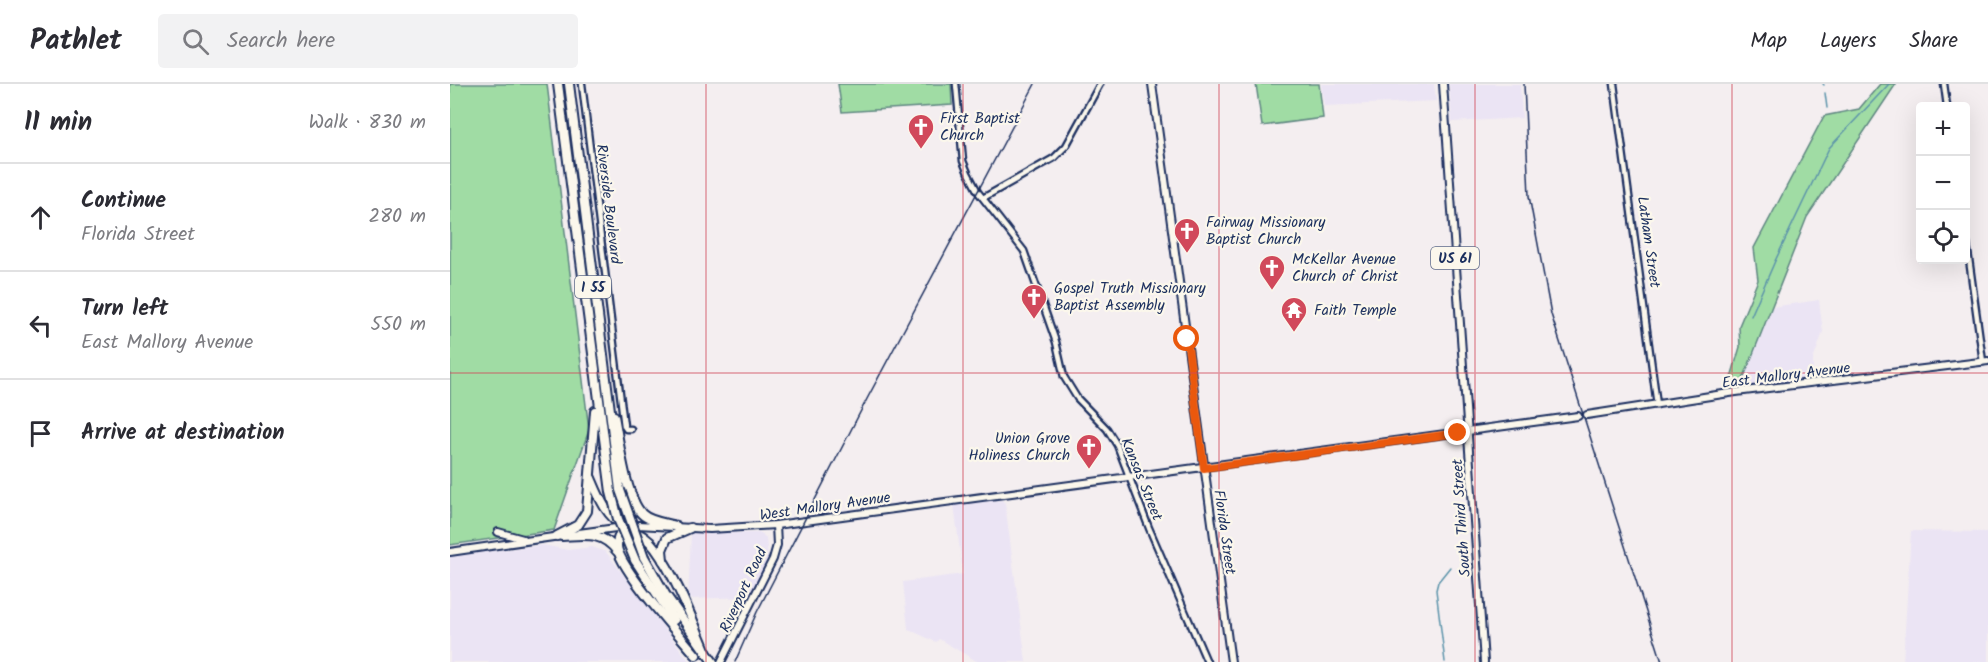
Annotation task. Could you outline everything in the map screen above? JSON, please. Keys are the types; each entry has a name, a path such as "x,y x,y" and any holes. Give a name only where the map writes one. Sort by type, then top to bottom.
{"highway":[{"name":"I 55","path":"558,84 595,383 616,491 644,557 665,594 689,621"},
{"name":"I 55","path":"569,84 605,382 618,519 651,595 698,658"},
{"path":"605,382 634,502 643,515 676,526"},
{"path":"557,536 578,525 585,518 591,478 595,383"},
{"path":"591,478 603,506 623,526 645,537 663,564 678,592 689,621 710,656"},
{"path":"617,551 623,526 632,514 634,502"},
{"path":"663,564 662,550 667,538 690,528"},
{"path":"557,536 598,535 609,540 651,595"}],"main road":[{"name":"Florida Street","path":"1152,84 1231,662"},
{"name":"South Third Street","path":"1443,84 1483,661"},
{"name":"East Mallory Avenue","path":"1587,415 1985,361"},
{"path":"1204,468 1578,416"},
{"name":"West Mallory Avenue","path":"450,552 623,526 737,529 776,525 1204,468"},
{"name":"Riverport Road","path":"721,662 760,588 776,549 776,525"},
{"path":"498,532 529,540"}],"street":[{"name":"Riverside Boulevard","path":"582,84 624,427 631,429"},
{"name":"Kansas Street","path":"956,84 963,161 973,184 1024,251 1056,342 1064,377 1077,398 1113,437 1207,662"},
{"path":"983,198 1054,158 1066,146 1100,84"},
{"name":"Latham Street","path":"1614,84 1657,405"},
{"path":"1944,84 1946,102"},
{"path":"1969,264 1985,361"}],"shaded area":[{"path":"1321,84 1434,84 1436,101 1324,106"},
{"path":"1449,84 1520,84 1522,118 1452,122"},
{"path":"1819,300 1823,332 1813,360 1813,378 1740,387 1772,307"},
{"path":"1002,500 1005,503 1026,662 978,662 939,639 936,642 908,629 903,582 963,574 954,505"},
{"path":"1911,531 1988,532 1988,662 1903,662"},
{"path":"691,533 761,533 766,538 768,558 749,597 688,599"},
{"path":"543,545 568,550 592,547 606,552 690,662 450,662 450,556"}],"green space":[{"path":"450,84 547,84 589,430 554,530 450,545"},
{"path":"838,84 951,84 952,105 842,112"},
{"path":"1256,84 1319,84 1323,118 1262,126"},
{"path":"1880,84 1896,84 1807,217 1740,387 1728,388 1740,347 1739,326 1758,280 1754,248 1824,116 1859,109"}],"waterway":[{"path":"1751,316 1829,148 1889,84"},
{"path":"1825,93 1827,108"},
{"path":"1445,662 1436,590 1438,582 1450,567"}],"railway":[{"path":"735,662 757,612 867,399 1035,84"},
{"path":"1524,84 1529,196 1551,314 1662,662"}],"place":[{"name":"First Baptist Church","path":"921,150"},
{"name":"Fairway Missionary Baptist Church","path":"1187,254"},
{"name":"McKellar Avenue Church of Christ","path":"1272,291"},
{"name":"Gospel Truth Missionary Baptist Assembly","path":"1034,320"},
{"name":"Faith Temple","path":"1294,333"},
{"name":"Union Grove Holiness Church","path":"1089,470"}],"route":[{"path":"1187,339 1204,468 1458,433"}]}
